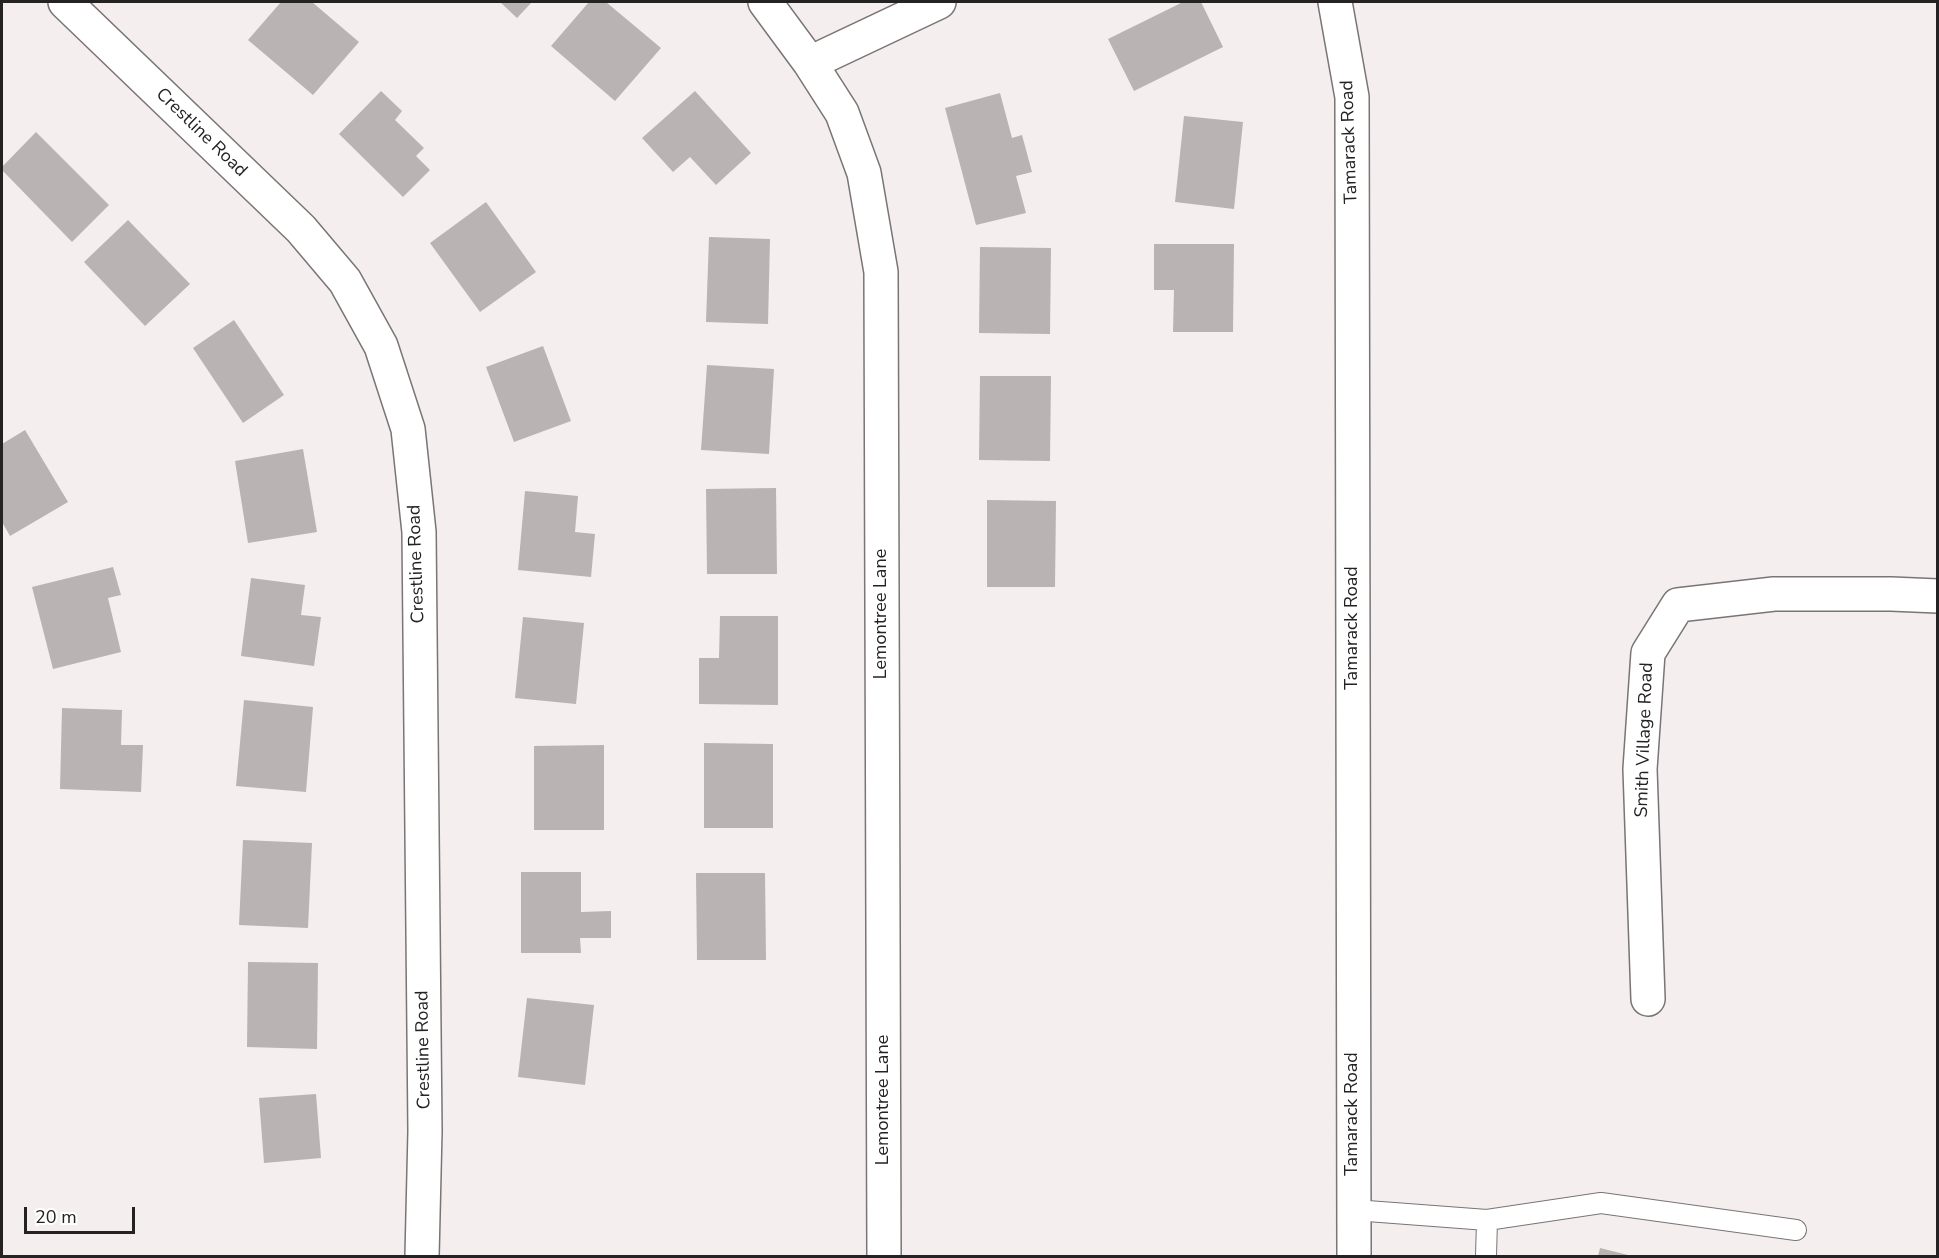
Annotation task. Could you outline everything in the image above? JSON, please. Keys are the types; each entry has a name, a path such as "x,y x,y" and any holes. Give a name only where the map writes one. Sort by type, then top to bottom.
{"street":[{"name":"Crestline Road","path":"65,2 301,229 345,281 381,346 408,429 418,532 425,1131 422,1257"},
{"name":"Lemontree Lane","path":"765,2 810,63 842,113 864,173 881,272 884,1257"},
{"path":"810,63 939,2"},
{"name":"Tamarack Road","path":"1335,2 1352,97 1354,1257"},
{"name":"Smith Village Road","path":"1648,999 1640,769 1648,653 1678,605 1774,594 1938,596"}],"lane":[{"path":"1354,1210 1487,1220 1601,1203 1796,1230"},
{"path":"1486,1257 1487,1220"}],"building":[{"path":"281,2 312,2 359,42 313,95 248,40"},
{"path":"500,2 532,2 517,18"},
{"path":"589,2 606,2 661,48 615,101 551,46"},
{"path":"1183,2 1201,2 1223,47 1134,91 1108,39"},
{"path":"381,91 402,111 395,120 424,148 416,156 430,170 403,197 339,134"},
{"path":"695,91 751,153 716,185 690,157 673,172 642,138"},
{"path":"1000,93 1012,138 1022,135 1032,172 1016,176 1026,213 976,225 945,108"},
{"path":"1184,116 1243,122 1234,209 1175,202"},
{"path":"36,132 109,205 72,242 2,170 2,167"},
{"path":"486,202 536,272 480,312 430,243"},
{"path":"128,220 190,284 145,326 84,262"},
{"path":"709,237 770,239 768,324 706,322"},
{"path":"1154,244 1234,244 1233,332 1173,332 1174,290 1154,290"},
{"path":"980,247 1051,248 1050,334 979,333"},
{"path":"234,320 284,395 243,423 193,348"},
{"path":"543,346 571,421 514,442 486,367"},
{"path":"707,365 774,369 769,454 701,450"},
{"path":"980,376 1051,376 1050,461 979,460"},
{"path":"25,430 68,502 10,536 2,522 2,444"},
{"path":"303,449 317,532 248,543 235,461"},
{"path":"776,488 777,574 707,574 706,489"},
{"path":"525,491 578,496 575,532 595,534 591,577 518,570"},
{"path":"987,500 1056,501 1055,587 987,587"},
{"path":"113,567 121,595 108,598 121,652 53,669 32,587"},
{"path":"251,578 305,585 301,615 321,617 314,666 241,656"},
{"path":"720,616 778,616 778,705 699,704 699,658 719,658"},
{"path":"523,617 584,623 576,704 515,698"},
{"path":"244,700 313,707 306,792 236,786"},
{"path":"62,708 122,710 121,745 143,745 141,792 60,789"},
{"path":"704,743 773,744 773,828 704,828"},
{"path":"604,745 604,830 534,830 534,746"},
{"path":"243,840 312,843 308,928 239,925"},
{"path":"521,872 581,872 581,912 611,911 611,938 580,938 581,953 521,953"},
{"path":"696,873 765,873 766,960 697,960"},
{"path":"248,962 318,963 317,1049 247,1047"},
{"path":"527,998 594,1005 585,1085 518,1077"},
{"path":"316,1094 321,1158 264,1163 259,1098"},
{"path":"1600,1248 1632,1256 1598,1256"}]}
